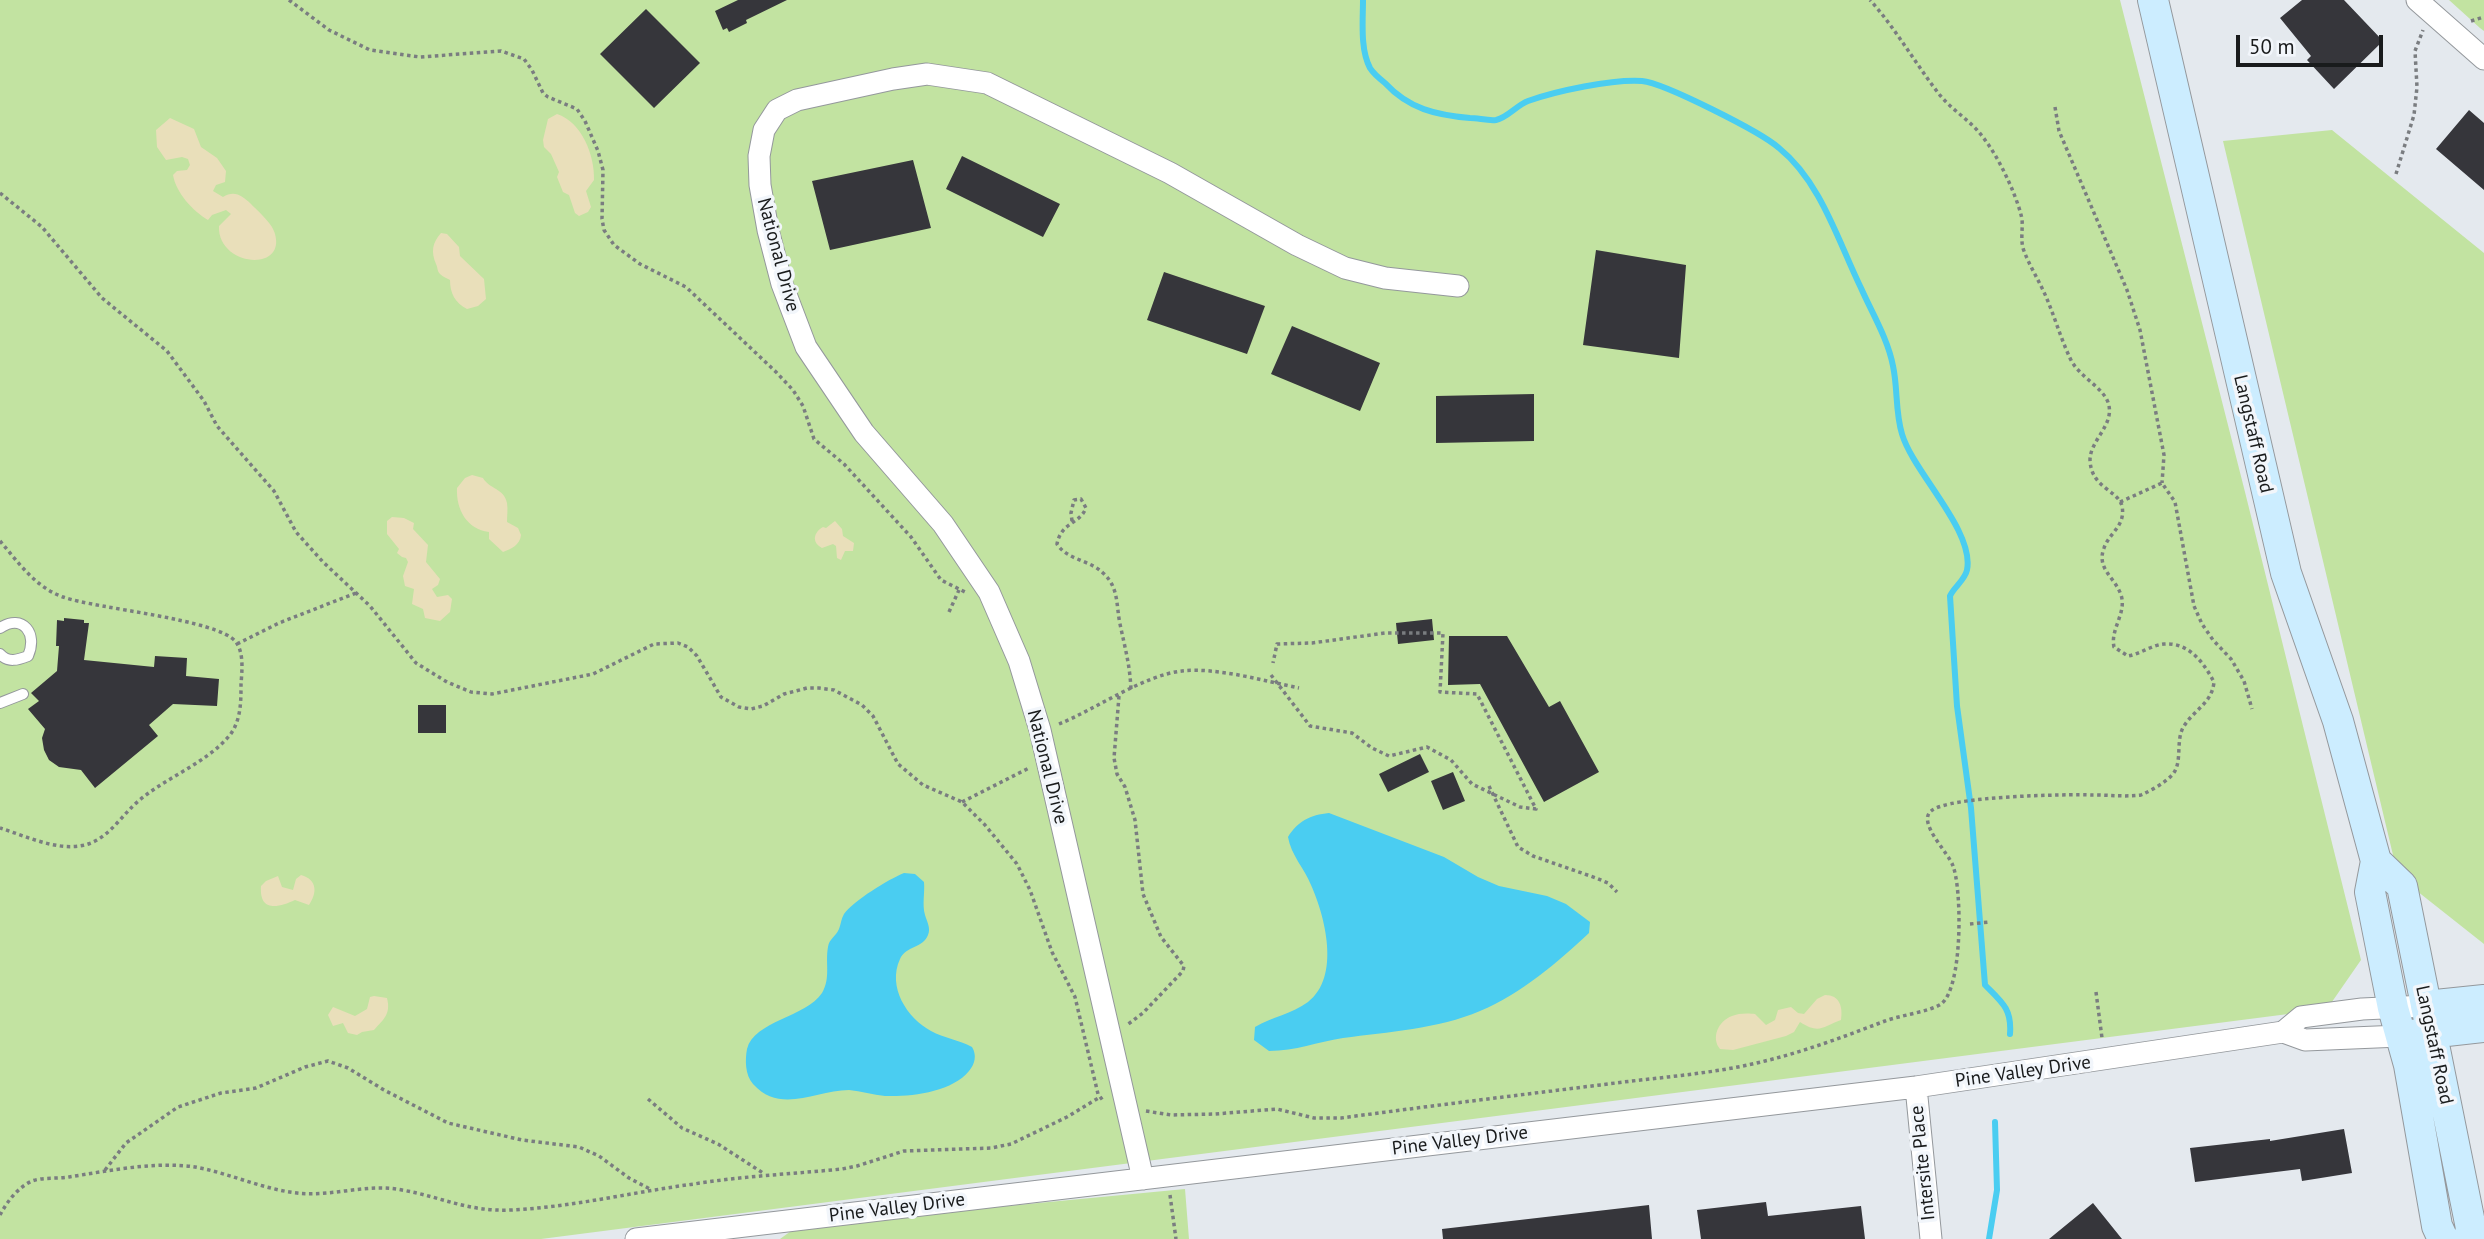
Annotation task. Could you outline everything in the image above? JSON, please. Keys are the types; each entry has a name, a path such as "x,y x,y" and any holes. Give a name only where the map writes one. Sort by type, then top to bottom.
{"main road":[{"name":"Langstaff Road","path":"2153,0 2286,573 2338,721 2376,861 2370,892 2397,1022 2409,1065 2437,1226 2443,1239"},
{"name":"Langstaff Road","path":"2376,861 2402,886 2471,1228 2469,1239"},
{"name":"Pine Valley Drive","path":"2429,1020 2484,1000"},
{"name":"Pine Valley Drive","path":"2397,1022 2429,1020 2484,1027"}],"street":[{"path":"2417,0 2484,59"},
{"name":"National Drive","path":"1143,1179 1040,730 1018,661 989,592 951,535 864,433 806,347 782,284 768,230 760,185 759,156 764,130 777,110 797,100 893,79 927,74 987,83 1170,173 1297,245 1345,268 1385,278 1458,286"},
{"name":"Pine Valley Drive","path":"2283,1032 2301,1017 2362,1009 2397,1022"},
{"name":"Pine Valley Drive","path":"636,1239 1916,1087 2283,1032 2305,1040 2397,1022"},
{"name":"Intersite Place","path":"1916,1087 1931,1239"}],"lane":[{"path":"0,628 13,623 22,624 30,632 33,646 27,656 17,661 4,658 0,654"},
{"path":"0,703 23,694"}],"path":[{"path":"289,0 330,30 370,50 419,57 500,51 524,59 543,93 577,109 589,128 603,170 604,230 614,245 640,264 686,287 776,372 793,390 803,406 814,439 844,464 911,537 941,580 970,594"},
{"path":"0,193 41,228 102,298 167,351 204,401 217,426 274,491 296,532 370,606 416,663 447,682 478,694 492,694 593,674 641,649 666,643 688,647 697,656 720,697 739,707 751,709 763,706 783,694 807,688 834,690 862,705 873,716 898,764 910,776 962,803 994,835 1024,877 1045,936 1074,997 1100,1097 1109,1104 1171,1115 1277,1109 1326,1119 1736,1068 1835,1040 1902,1014 1941,1004 1949,993 1955,973 1958,882 1953,863 1929,827 1928,816 1932,810 1959,802 1981,800 2058,795 2141,795 2153,790 2177,767 2182,727 2211,695 2214,682 2195,654 2186,649 2163,644 2128,656 2114,647 2112,639 2122,603 2121,596 2101,561 2104,547 2120,527 2122,507 2120,502 2101,486 2093,473 2090,458 2096,440 2109,417 2110,407 2106,397 2078,372 2071,360 2048,300 2024,250 2020,213 2004,172 1986,141 1940,96 1870,0"},
{"path":"2469,22 2484,17"},
{"path":"2396,174 2414,115 2417,87 2415,51 2424,29"},
{"path":"2055,107 2059,131 2127,290 2140,330 2164,455 2162,483 2175,502 2194,606 2207,632 2231,659 2244,681 2252,709"},
{"path":"2120,502 2162,483"},
{"path":"1072,521 1072,503 1081,499 1086,508 1085,512 1063,528 1057,544 1060,550 1095,566 1111,582 1116,593 1121,628 1129,656 1131,690"},
{"path":"0,541 18,565 62,596 228,635 237,644 242,667 240,710 237,724 230,734 187,769 137,802 104,835 84,845 73,847 39,841 0,828"},
{"path":"949,612 959,590"},
{"path":"237,644 289,619 356,593"},
{"path":"1271,675 1310,726 1352,733 1372,748 1389,756 1427,747 1451,760 1472,784 1520,807 1536,809 1477,694 1440,692 1443,633 1385,633 1312,643 1277,644 1273,663"},
{"path":"1051,728 1158,677 1180,671 1205,670 1299,688"},
{"path":"1119,696 1114,758 1117,774 1125,787 1135,821 1143,894 1161,937 1182,960 1184,966 1183,971 1143,1013 1120,1031"},
{"path":"962,803 1037,763"},
{"path":"1489,786 1518,847 1533,856 1608,883 1617,892"},
{"path":"1970,924 1989,922"},
{"path":"2096,992 2103,1044"},
{"path":"105,1170 126,1143 178,1107 214,1094 256,1088 305,1067 328,1061 348,1068 448,1124 522,1140 579,1147 599,1156 629,1178 652,1190"},
{"path":"0,1216 15,1194 34,1180 105,1170 191,1167 294,1193 316,1195 382,1188 402,1190 466,1208 485,1210 557,1205 765,1174 857,1166 904,1151 1002,1147 1044,1129 1100,1097"},
{"path":"648,1098 682,1128 718,1144 765,1174"},
{"path":"1167,1176 1176,1239"}],"green space":[{"path":"0,0 2120,0 2361,960 2327,1009 541,1239 0,1239"},
{"path":"2449,0 2484,0 2484,31 2480,28"},
{"path":"2332,130 2484,253 2484,944 2398,876 2223,141"},
{"path":"1185,1189 1189,1239 780,1239 798,1226"}],"sand":[{"path":"557,114 566,118 580,132 592,161 594,180 586,191 591,207 588,212 579,216 575,213 569,195 563,192 557,177 559,172 551,154 544,147 548,119"},
{"path":"170,118 194,129 201,147 217,158 226,171 225,182 216,185 213,191 223,197 231,194 241,196 274,230 276,246 271,255 250,260 228,250 221,239 219,226 231,214 226,210 212,215 208,220 181,195 173,175 177,171 187,170 190,165 188,159 182,157 166,160 157,147 156,130"},
{"path":"441,233 447,234 459,247 460,256 484,279 486,299 478,306 467,309 459,304 452,293 450,280 438,272 433,248"},
{"path":"472,475 483,478 500,491 507,505 507,522 518,528 521,535 517,544 503,552 489,539 489,532 469,523 458,504 457,488 465,478"},
{"path":"392,517 404,518 414,523 413,529 428,545 426,562 440,579 438,585 432,589 437,597 448,595 452,599 450,612 440,621 425,618 423,609 412,604 414,589 405,586 403,576 408,562 397,553 399,549 387,534 387,521"},
{"path":"835,521 842,529 843,536 854,543 853,551 845,551 841,560 837,558 836,546 833,544 822,548 815,540 820,529"},
{"path":"301,875 311,880 314,887 314,896 309,905 295,900 271,906 263,900 261,886 266,881 278,876 282,887 293,890 296,879"},
{"path":"1825,995 1837,999 1841,1020 1817,1029 1800,1022 1794,1032 1786,1036 1733,1050 1720,1049 1717,1045 1717,1030 1727,1018 1737,1014 1755,1014 1766,1025 1775,1020 1778,1010 1791,1007 1804,1014 1817,999"},
{"path":"370,997 387,998 388,1008 386,1016 374,1030 357,1035 348,1033 343,1023 333,1026 328,1015 333,1007 355,1016 367,1009"}],"water":[{"path":"1329,813 1444,857 1499,886 1547,896 1566,904 1590,922 1589,933 1552,966 1510,996 1464,1017 1413,1029 1269,1051 1254,1040 1255,1027 1308,1002 1318,991 1324,978 1327,946 1321,913 1288,837 1305,820"},
{"path":"904,873 915,874 924,882 924,911 929,930 926,939 900,959 896,980 898,991 907,1010 922,1025 972,1047 975,1056 971,1068 952,1084 919,1094 885,1096 849,1090 787,1100 764,1093 753,1084 747,1072 746,1053 752,1040 770,1025 805,1008 822,993 826,982 829,944 839,929 844,914 872,891"}],"building":[{"path":"738,0 787,0 746,20 747,23 729,32 727,28 723,30 715,11"},
{"path":"2302,0 2344,0 2383,41 2334,89 2307,60 2311,56 2280,18"},
{"path":"646,9 700,63 654,108 600,54"},
{"path":"2469,110 2484,123 2484,190 2436,149"},
{"path":"962,156 1060,204 1043,237 946,189"},
{"path":"913,160 931,228 830,250 812,181"},
{"path":"1596,250 1686,265 1679,358 1583,345"},
{"path":"1164,272 1265,306 1247,354 1147,320"},
{"path":"1292,326 1380,363 1360,411 1271,374"},
{"path":"1534,394 1534,441 1436,443 1436,396"},
{"path":"64,618 89,623 84,660 154,667 155,656 187,658 186,676 219,679 217,706 173,704 149,725 158,736 95,788 81,770 59,767 49,760 42,738 45,729 28,709 39,701 31,693 57,671 57,620 64,621"},
{"path":"1432,619 1434,640 1398,644 1396,623"},
{"path":"1449,636 1507,636 1549,707 1560,701 1599,772 1544,802 1480,684 1448,685"},
{"path":"418,705 446,705 446,733 418,733"},
{"path":"1420,754 1429,772 1388,792 1379,774"},
{"path":"1453,772 1465,801 1443,810 1431,781"},
{"path":"2344,1129 2352,1173 2302,1181 2300,1169 2195,1182 2190,1148 2270,1141"},
{"path":"1766,1202 1768,1216 1861,1206 1865,1239 1701,1239 1697,1210"},
{"path":"2093,1203 2122,1239 2049,1239"},
{"path":"1649,1205 1652,1239 1443,1239 1442,1229"}],"waterway":[{"path":"1363,0 1363,44 1370,68 1394,92 1413,105 1458,117 1496,120 1524,103 1553,93 1584,86 1642,81 1690,99 1734,120 1769,141 1794,162 1817,195 1891,356 1900,425 1908,449 1953,520 1967,555 1966,574 1950,596 1957,706 1971,808 1985,985 2001,1001 2007,1012 2010,1034"},
{"path":"1989,1239 1997,1190 1995,1122"}]}
